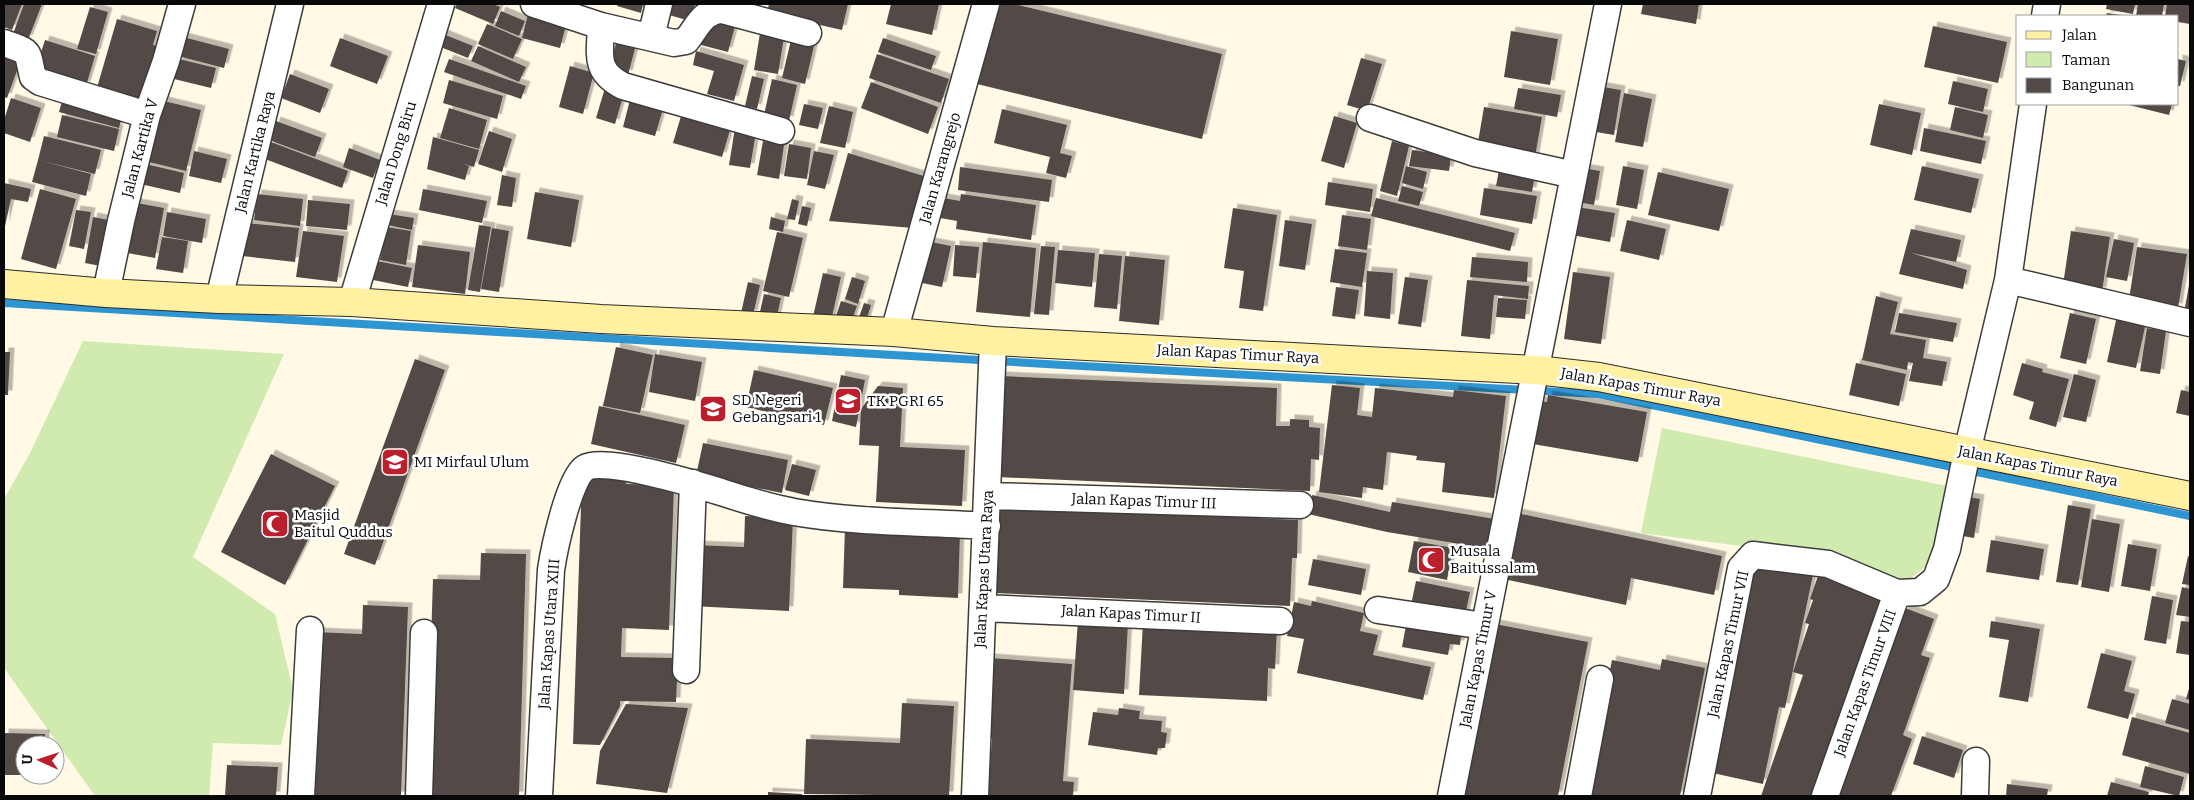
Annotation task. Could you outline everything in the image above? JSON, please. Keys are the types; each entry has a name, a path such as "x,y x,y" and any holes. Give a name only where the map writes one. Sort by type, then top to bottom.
{"street":[{"name":"Jalan Kartika V","path":"106,294 121,221 147,116 166,61 182,4"},
{"name":"Jalan Kartika Raya","path":"219,299 290,4"},
{"name":"Jalan Dong Biru","path":"352,302 441,4"},
{"path":"534,4 574,10 601,26 669,42 686,41 707,14 722,10 808,33"},
{"path":"651,37 659,4"},
{"name":"Jalan Karangrejo","path":"894,332 986,4"},
{"name":"Jalan Kapas Timur V","path":"1451,796 1608,4"},
{"path":"601,26 600,58 603,71 611,80 623,86 781,131"},
{"path":"4,43 24,50 28,54 33,78 40,82 147,116"},
{"name":"Jalan Kapas Timur VIII","path":"1825,796 1897,594 1920,592 1936,578 1947,549 1966,454 2008,280 2033,105"},
{"path":"1370,118 1475,153 1574,175"},
{"path":"2008,280 2190,323"},
{"name":"Jalan Kapas Timur Raya","path":"4,284 106,294 352,302 601,320 894,332 993,355 1535,373 1599,377 1966,454 2190,496"},
{"name":"Jalan Kapas Utara Raya","path":"975,796 993,355"},
{"name":"Jalan Kapas Utara XIII","path":"539,796 551,570 556,540 574,483 580,471 587,466 599,464 692,483 757,503 795,512 847,519 986,526"},
{"path":"686,670 692,483"},
{"name":"Jalan Kapas Timur III","path":"988,496 1300,505"},
{"name":"Jalan Kapas Timur VII","path":"1697,796 1741,568 1748,559 1753,555 1828,564 1897,594"},
{"name":"Jalan Kapas Timur II","path":"983,608 1280,621"},
{"path":"1378,610 1484,626"},
{"path":"301,796 310,630"},
{"path":"418,796 424,633"},
{"path":"1578,796 1600,679"},
{"path":"1975,796 1976,761"}],"green space":[{"path":"83,341 284,354 193,557 275,614 293,690 281,745 213,743 209,796 95,796 65,754 65,735 52,735 4,668 4,499 29,455"},
{"path":"1662,428 1947,486 1930,563 1901,586 1834,558 1641,533"}],"building":[{"path":"4,4 22,4 12,30 4,27"},
{"path":"24,4 42,4 28,40 13,34"},
{"path":"457,4 493,4 500,7 493,24 455,8"},
{"path":"618,4 643,4 641,13 617,6"},
{"path":"672,4 695,4 690,21 669,15"},
{"path":"769,4 848,4 842,30 767,13"},
{"path":"891,4 939,4 932,35 886,24"},
{"path":"988,4 1014,4 1222,54 1202,139 969,82"},
{"path":"1643,4 1699,4 1696,24 1641,14"},
{"path":"2107,4 2135,4 2133,14 2106,9"},
{"path":"2138,4 2164,4 2162,15 2136,15"},
{"path":"2167,4 2190,4 2190,24 2179,22 2179,15 2165,15"},
{"path":"90,7 108,12 96,54 77,49"},
{"path":"501,11 525,21 519,36 495,26"},
{"path":"2107,13 2122,15 2106,15"},
{"path":"528,14 566,25 560,48 522,38"},
{"path":"117,19 157,31 153,45 163,48 146,106 96,91"},
{"path":"708,19 735,26 728,52 701,45"},
{"path":"487,24 522,39 513,59 478,44"},
{"path":"1933,26 2007,42 1998,83 1924,67"},
{"path":"1511,31 1558,39 1550,85 1504,77"},
{"path":"619,32 638,37 628,75 609,69"},
{"path":"760,33 784,37 778,74 754,70"},
{"path":"443,34 473,46 468,58 438,46"},
{"path":"183,37 229,49 224,68 178,56"},
{"path":"340,38 388,56 377,84 330,66"},
{"path":"883,38 936,56 931,70 878,52"},
{"path":"45,40 95,56 86,86 35,71"},
{"path":"791,40 814,46 805,84 782,78"},
{"path":"478,46 526,67 519,82 471,61"},
{"path":"4,50 22,57 7,98 4,97"},
{"path":"696,51 744,65 734,101 707,94 714,71 693,65"},
{"path":"877,54 949,79 941,103 869,78"},
{"path":"1361,58 1382,64 1367,111 1347,105"},
{"path":"179,59 216,68 211,88 174,79"},
{"path":"449,59 526,86 521,99 444,72"},
{"path":"2179,59 2186,61 2179,86"},
{"path":"570,66 594,73 583,114 559,107"},
{"path":"290,74 329,89 320,113 281,98"},
{"path":"752,76 764,79 757,109 745,106"},
{"path":"772,79 797,85 789,121 764,115"},
{"path":"449,80 503,96 497,119 443,103"},
{"path":"1953,81 1988,89 1983,112 1948,104"},
{"path":"871,82 938,107 928,134 861,108"},
{"path":"1597,86 1621,90 1614,135 1590,131"},
{"path":"605,88 624,93 615,124 596,118"},
{"path":"1518,88 1561,95 1557,117 1514,109"},
{"path":"632,92 665,102 655,136 623,127"},
{"path":"1624,93 1652,99 1643,147 1615,142"},
{"path":"64,94 124,109 119,128 59,112"},
{"path":"11,98 41,108 30,142 4,133 4,120"},
{"path":"164,101 201,110 186,171 149,162"},
{"path":"804,104 823,108 818,129 799,125"},
{"path":"1879,104 1921,113 1912,155 1870,145"},
{"path":"2129,105 2172,105 2169,115"},
{"path":"684,106 733,120 722,157 673,143"},
{"path":"829,106 853,112 845,148 820,143"},
{"path":"1484,107 1542,117 1535,157 1477,148"},
{"path":"1955,107 1988,115 1983,138 1950,130"},
{"path":"449,108 487,120 479,149 440,138"},
{"path":"1002,109 1067,125 1060,153 1072,156 1066,178 1046,173 1050,157 994,143"},
{"path":"62,115 119,129 114,151 57,137"},
{"path":"1334,116 1357,123 1344,168 1321,161"},
{"path":"276,121 322,138 315,157 269,140"},
{"path":"735,128 756,132 750,168 729,165"},
{"path":"1924,128 1986,141 1981,164 1920,151"},
{"path":"489,131 512,139 502,172 478,164"},
{"path":"44,136 101,150 95,174 38,160"},
{"path":"433,137 479,150 474,167 461,163 469,166 465,180 427,169"},
{"path":"763,141 784,145 779,179 757,175"},
{"path":"1392,141 1409,146 1397,196 1380,191"},
{"path":"271,142 348,171 342,188 265,159"},
{"path":"789,144 811,148 807,179 784,176"},
{"path":"349,148 380,160 373,178 343,167"},
{"path":"1412,150 1451,155 1449,171 1409,166"},
{"path":"194,151 227,159 221,183 189,176"},
{"path":"814,151 834,155 825,189 807,185"},
{"path":"848,153 927,177 913,228 829,221"},
{"path":"38,160 91,174 86,196 32,182"},
{"path":"141,163 184,173 180,193 136,183"},
{"path":"1406,166 1427,172 1423,189 1402,183"},
{"path":"1623,166 1644,170 1637,209 1616,205"},
{"path":"1922,166 1979,179 1971,213 1914,200"},
{"path":"960,167 1052,180 1049,202 958,190"},
{"path":"1583,168 1600,171 1594,205 1577,202"},
{"path":"1499,170 1535,175 1532,192 1496,186"},
{"path":"1658,172 1729,189 1719,231 1648,215"},
{"path":"502,175 516,178 512,207 497,205"},
{"path":"1328,182 1373,189 1370,212 1325,205"},
{"path":"4,183 31,189 28,202 11,199 5,226"},
{"path":"1402,186 1423,192 1419,206 1398,201"},
{"path":"1484,188 1537,196 1532,224 1480,215"},
{"path":"40,189 76,199 56,269 21,259"},
{"path":"423,189 487,201 482,223 419,210"},
{"path":"535,192 579,200 571,247 527,239"},
{"path":"257,194 303,199 300,226 254,220"},
{"path":"961,194 1036,205 1031,240 956,229 957,221 935,217 938,197 960,201"},
{"path":"1376,198 1515,233 1510,251 1371,216"},
{"path":"792,199 799,201 795,220 787,219"},
{"path":"308,200 350,204 347,230 306,226"},
{"path":"131,202 164,208 155,258 122,252"},
{"path":"802,206 811,208 807,226 798,224"},
{"path":"1577,207 1615,213 1610,242 1572,235"},
{"path":"1233,208 1277,215 1263,311 1239,308 1244,271 1224,268"},
{"path":"76,210 91,212 84,249 69,246"},
{"path":"167,212 206,219 202,243 163,236"},
{"path":"389,214 414,218 412,230 387,225"},
{"path":"1342,215 1371,219 1367,250 1338,246"},
{"path":"93,217 114,221 106,267 85,263"},
{"path":"771,217 785,221 783,232 769,229"},
{"path":"1285,220 1312,224 1305,270 1279,266"},
{"path":"1627,220 1666,229 1659,260 1620,251"},
{"path":"245,223 299,228 295,262 242,256"},
{"path":"479,225 491,227 480,292 468,290"},
{"path":"387,227 411,231 406,265 380,260"},
{"path":"492,228 509,231 499,292 481,289"},
{"path":"1911,229 1961,240 1956,262 1911,253 1967,270 1963,289 1899,274"},
{"path":"303,231 344,236 337,282 296,277"},
{"path":"2071,231 2110,237 2102,292 2063,285"},
{"path":"777,232 803,238 789,297 763,291"},
{"path":"162,237 188,241 183,273 156,269"},
{"path":"2114,239 2134,243 2127,281 2106,277"},
{"path":"926,241 951,246 942,287 917,282"},
{"path":"983,242 1036,248 1030,317 976,312"},
{"path":"418,245 470,252 465,294 412,287"},
{"path":"955,245 979,247 976,278 953,276"},
{"path":"1041,246 1055,247 1049,315 1034,314"},
{"path":"2137,247 2187,254 2178,308 2129,300"},
{"path":"1335,249 1367,253 1362,287 1330,282"},
{"path":"1058,250 1095,253 1092,287 1055,283"},
{"path":"1099,254 1122,256 1117,309 1094,307"},
{"path":"1125,256 1165,260 1159,325 1119,321"},
{"path":"1472,257 1528,262 1527,282 1470,277"},
{"path":"377,261 412,268 408,287 373,280"},
{"path":"1367,271 1393,273 1390,319 1364,316"},
{"path":"1573,272 1610,277 1601,344 1564,339"},
{"path":"823,273 841,277 830,325 812,321"},
{"path":"852,277 865,281 858,304 845,299"},
{"path":"1405,277 1428,280 1421,327 1398,324"},
{"path":"1467,280 1529,286 1528,299 1494,295 1490,339 1461,336"},
{"path":"748,282 760,285 753,315 741,313"},
{"path":"2190,285 2190,315 2184,313"},
{"path":"1336,287 1359,290 1355,319 1332,316"},
{"path":"764,294 781,298 776,320 759,316"},
{"path":"1876,296 1898,302 1890,334 1926,340 1923,358 1947,362 1942,386 1909,381 1913,363 1908,362 1907,370 1862,360"},
{"path":"1498,298 1527,300 1525,319 1496,317"},
{"path":"841,301 857,306 849,328 834,322"},
{"path":"864,303 871,305 864,328 856,326"},
{"path":"2118,311 2147,318 2136,368 2107,362"},
{"path":"1899,313 1957,323 1953,342 1895,332"},
{"path":"2070,313 2096,319 2086,364 2060,358"},
{"path":"2147,328 2166,331 2160,374 2140,371"},
{"path":"616,347 653,355 640,413 603,406"},
{"path":"4,352 10,352 8,395 4,395"},
{"path":"655,354 702,362 695,401 649,392"},
{"name":"MI Mirfaul Ulum","path":"415,359 445,370 375,565 344,554"},
{"path":"1856,363 1906,374 1899,406 1849,395"},
{"path":"2022,363 2043,369 2042,372 2069,379 2056,427 2029,419 2034,402 2013,395"},
{"path":"754,370 833,388 824,425 746,407"},
{"path":"2074,374 2096,380 2086,422 2063,417"},
{"name":"TK PGRI 65","path":"841,375 865,380 856,427 832,421"},
{"path":"1001,376 1277,388 1276,426 1290,426 1290,419 1309,420 1309,427 1320,428 1319,460 1311,459 1310,491 997,477"},
{"path":"1332,385 1360,388 1357,415 1372,417 1375,388 1453,397 1454,390 1506,396 1494,498 1442,492 1445,463 1416,460 1417,456 1387,452 1383,490 1363,487 1362,498 1319,492"},
{"path":"878,386 903,388 900,447 965,450 962,506 876,502 879,446 859,445 861,409"},
{"path":"2181,390 2190,392 2190,416 2176,413"},
{"path":"1548,395 1647,412 1638,462 1527,443 1534,400 1547,402"},
{"path":"599,406 685,425 676,463 591,444"},
{"path":"703,443 788,460 782,493 696,476"},
{"name":"Masjid Baitul Quddus","path":"271,454 335,486 285,585 221,552"},
{"path":"792,464 816,470 809,496 785,490"},
{"path":"582,476 626,477 626,484 674,485 669,630 622,628 621,657 678,658 676,702 620,701 620,706 600,745 573,744"},
{"path":"1312,495 1390,512 1392,502 1495,519 1490,549 1387,532 1308,514"},
{"path":"1963,496 1980,499 1974,538 1957,535"},
{"path":"2068,505 2091,509 2078,585 2056,582"},
{"path":"998,506 1298,520 1297,558 1292,558 1290,606 994,593"},
{"path":"1512,512 1722,556 1714,595 1631,578 1626,605 1499,578"},
{"path":"745,516 793,518 789,611 692,606 695,545 744,547"},
{"path":"2092,519 2120,524 2109,592 2081,587"},
{"path":"845,527 960,533 958,598 899,595 899,590 843,588"},
{"path":"1991,540 2044,549 2039,580 1986,572"},
{"name":"Musala Baitussalam","path":"1414,541 1453,548 1447,580 1408,572"},
{"path":"2128,544 2157,549 2150,591 2121,586"},
{"path":"481,553 526,554 519,796 426,796 433,579 480,580"},
{"path":"2188,556 2190,557 2190,585 2182,584"},
{"path":"1754,558 1814,570 1785,708 1779,707 1763,784 1708,772"},
{"path":"1313,559 1366,569 1361,595 1308,585"},
{"path":"1820,570 1885,593 1814,796 1761,796 1803,675 1793,672 1809,624 1805,623 1813,600 1810,599"},
{"path":"1416,581 1470,592 1464,621 1410,610"},
{"path":"2182,587 2190,589 2190,617 2176,615"},
{"path":"2152,596 2173,600 2166,644 2144,640"},
{"path":"1312,601 1364,613 1360,631 1378,635 1373,655 1431,667 1423,700 1297,673 1304,639 1287,636 1294,602 1311,606"},
{"path":"363,605 408,607 401,796 309,796 315,632 362,634"},
{"path":"1905,608 1934,619 1921,655 1930,658 1903,735 1912,739 1891,796 1837,796"},
{"path":"1078,620 1128,624 1124,694 1073,690"},
{"path":"1407,620 1462,629 1460,645 1450,644 1448,655 1402,647"},
{"path":"1991,621 2040,629 2028,702 1999,697 2009,640 1989,637"},
{"path":"2181,621 2190,622 2190,655 2176,653"},
{"path":"1143,622 1277,628 1275,669 1268,668 1267,701 1139,695"},
{"path":"1495,624 1588,642 1558,796 1461,796"},
{"path":"2101,653 2132,661 2124,691 2135,694 2128,719 2087,708"},
{"path":"990,658 1072,664 1063,781 1074,782 1073,796 988,796 992,738 988,737"},
{"path":"1662,659 1705,668 1680,796 1585,796 1612,660 1660,670"},
{"path":"2190,685 2190,700 2186,699"},
{"path":"2172,699 2190,704 2190,730 2165,723"},
{"path":"902,703 954,706 949,796 804,794 806,739 900,743"},
{"path":"626,704 688,708 667,793 596,784 600,751"},
{"path":"1119,708 1140,711 1139,719 1162,721 1161,732 1167,733 1165,748 1158,748 1157,755 1088,745 1093,712 1118,715"},
{"path":"2132,717 2190,733 2190,774 2122,755"},
{"path":"4,733 45,734 15,735 15,775 4,775"},
{"path":"1922,736 1963,750 1954,778 1913,764"},
{"path":"227,765 278,767 276,796 225,796"},
{"path":"2145,766 2184,777 2179,796 2140,787"},
{"path":"2111,782 2149,792 2148,796 2107,796"},
{"path":"2007,784 2048,789 2047,796 2006,796"},
{"path":"768,792 802,794 802,796 768,796"}],"waterway":[{"path":"4,303 1063,365 1598,394 2190,516"}],"place":[{"name":"TK PGRI 65","path":"848,401"},
{"name":"SD Negeri Gebangsari 1","path":"713,409"},
{"name":"MI Mirfaul Ulum","path":"395,462"},
{"name":"Masjid Baitul Quddus","path":"275,524"},
{"name":"Musala Baitussalam","path":"1431,560"}]}
